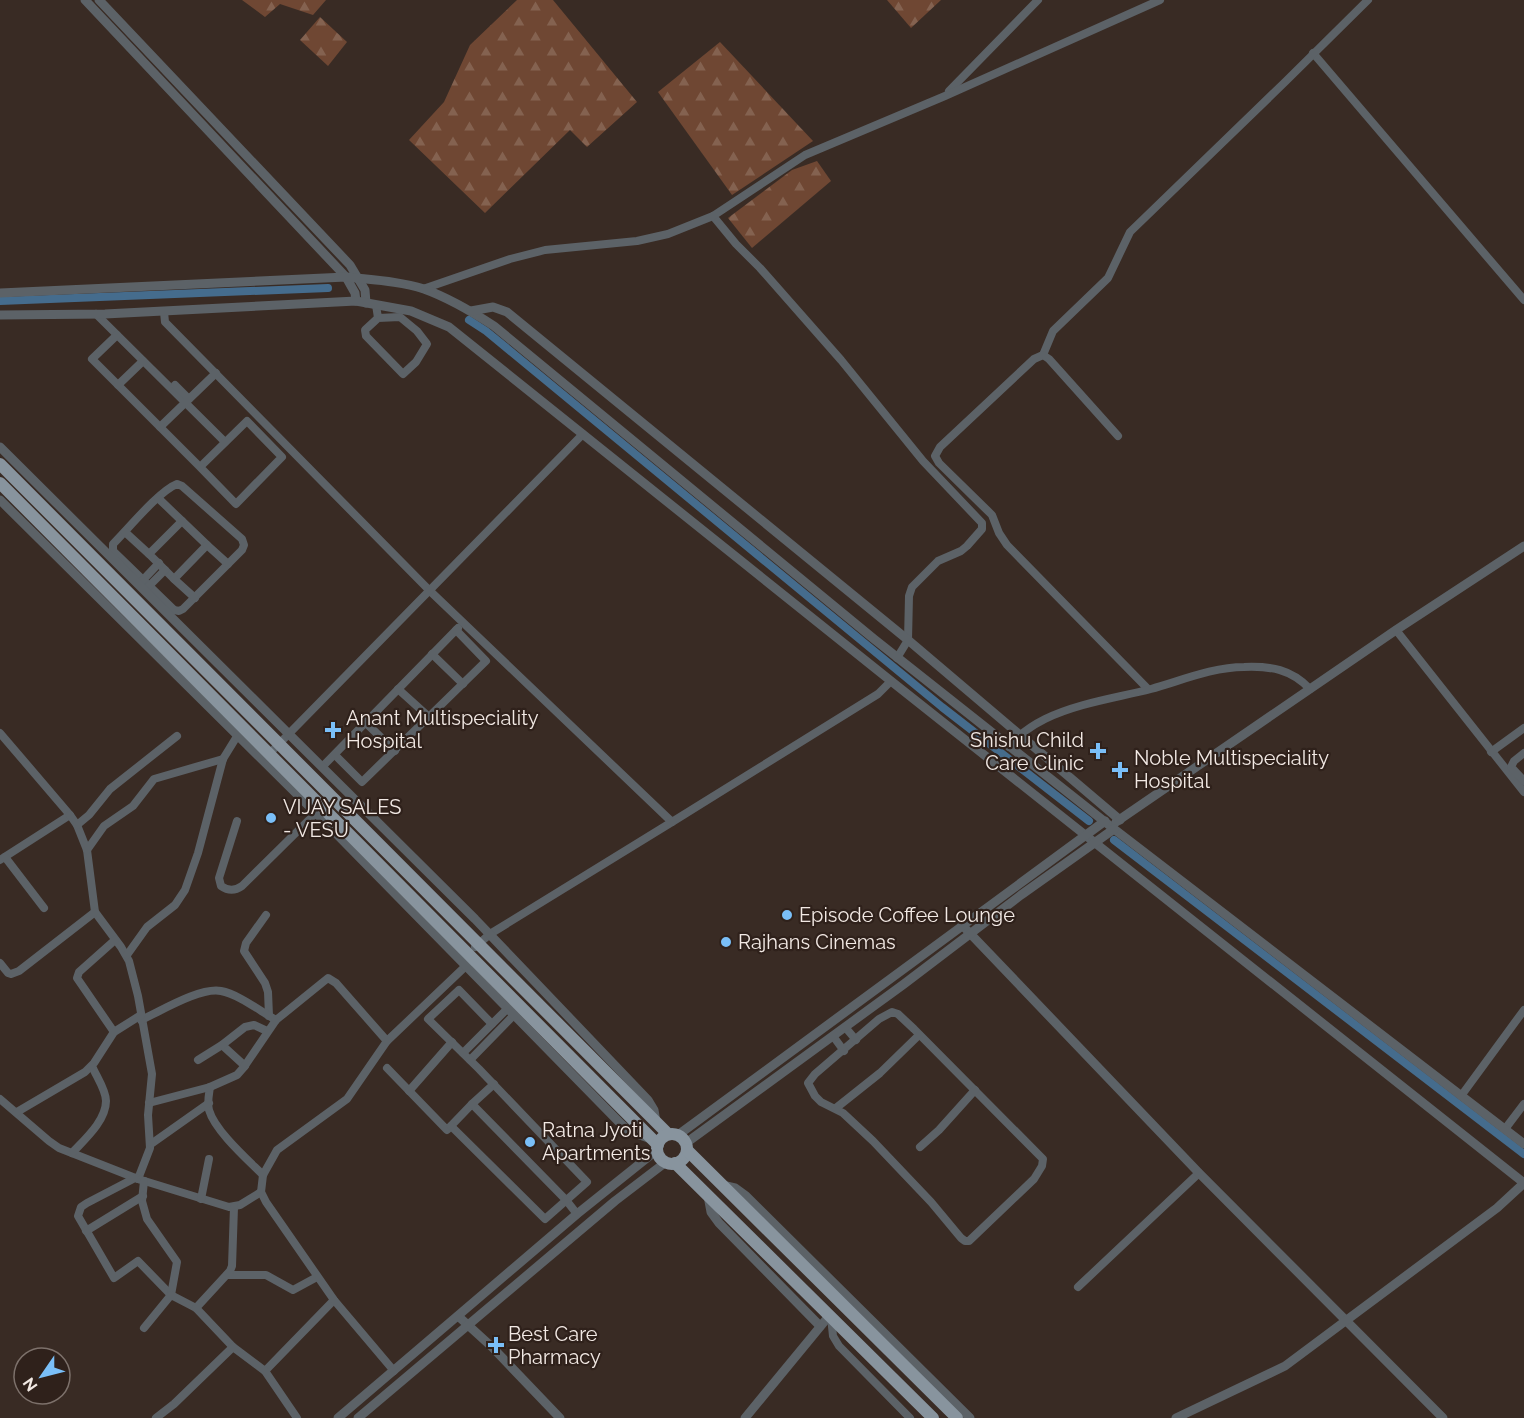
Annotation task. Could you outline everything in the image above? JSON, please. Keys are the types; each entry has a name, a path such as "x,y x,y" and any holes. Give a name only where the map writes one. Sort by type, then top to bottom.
{"main road":[{"path":"0,464 284,738 479,944 957,1418"},
{"path":"0,483 3,497 240,731 270,753 320,810 656,1145 659,1155 707,1195 933,1418"},
{"path":"656,1145 664,1137 680,1141"},
{"path":"670,1163 683,1159 680,1141"}],"street":[{"path":"85,0 346,277 355,293 378,318"},
{"path":"99,0 350,265 365,290 366,303"},
{"path":"945,96 1038,0"},
{"path":"423,289 510,259 562,247 648,239 713,216 798,159 1160,0"},
{"path":"1148,689 1007,545 992,515 935,456 940,447 1034,359 1043,355 1053,331 1108,278 1130,232 1368,0"},
{"path":"1313,53 1524,300"},
{"path":"713,216 841,360 923,461 982,523 980,532 967,546 938,561 912,587 909,596 908,640 897,658"},
{"path":"0,293 346,277 392,282 423,289 471,311 494,326 897,658 1524,1144"},
{"path":"0,315 164,312 366,303 411,311 449,327 1524,1183 1497,1208 1285,1366 1176,1418"},
{"path":"471,311 493,307 507,312 908,640 1120,820"},
{"path":"164,312 165,322 430,591 672,822"},
{"path":"99,314 143,361 187,400"},
{"path":"400,317 428,344 416,362 404,374 366,336 365,330 378,318 400,317"},
{"path":"115,332 92,359 236,504 282,457 247,421 200,467"},
{"path":"115,332 187,400 225,442"},
{"path":"1043,355 1118,436"},
{"path":"118,385 143,361"},
{"path":"160,427 216,373"},
{"path":"270,753 583,434"},
{"path":"0,447 144,585 174,610 179,611 195,598 242,550 244,545 242,539 177,484 171,486 158,498 113,544 113,552 144,585 284,738 323,766 490,934 648,1100 654,1110 656,1122"},
{"path":"3,497 21,484"},
{"path":"158,498 228,564"},
{"path":"149,554 182,521"},
{"path":"125,532 195,598"},
{"path":"174,579 207,545"},
{"path":"680,1141 962,925 1086,835 1120,820 1396,630 1524,546"},
{"path":"144,585 159,564"},
{"path":"144,585 165,570"},
{"path":"323,766 463,622"},
{"path":"334,755 362,782 486,661 456,630"},
{"path":"1396,630 1524,792"},
{"path":"432,654 463,684"},
{"path":"1010,747 1019,735 1046,719 1069,710 1224,669 1242,667 1286,671 1298,677 1310,689"},
{"path":"394,1371 334,1300 261,1192 263,1175 273,1157 281,1146 352,1093 387,1041 469,960 479,944 490,934 878,694 891,681"},
{"path":"398,689 429,717"},
{"path":"366,723 394,751"},
{"path":"1491,752 1524,728"},
{"path":"127,955 147,927 175,905 185,890 198,853 223,759 240,731 320,810 242,886 228,890 221,885 219,878 237,821"},
{"path":"0,734 70,814 87,850 95,912 127,955 152,1069 148,1121 151,1143 139,1180 147,1219 177,1262 171,1294 144,1328"},
{"path":"76,825 89,815 110,789 177,736"},
{"path":"1524,753 1511,766 1524,781"},
{"path":"87,850 100,830 133,806 154,779 223,759"},
{"path":"44,908 3,858 70,814"},
{"path":"680,1141 845,1028 1095,842 1110,825"},
{"path":"0,963 8,973 19,971 95,912"},
{"path":"149,1104 210,1087 237,1075 267,1031 272,1018 268,992 265,983 244,951 246,943 266,915"},
{"path":"962,925 1200,1173 1443,1418"},
{"path":"114,1032 77,978 79,972 115,940"},
{"path":"338,1418 656,1145 629,1131 621,1124 511,1012 469,960"},
{"path":"272,1018 328,978 336,983 387,1041"},
{"path":"17,1112 92,1066 114,1032 198,994 215,990 229,994 272,1018"},
{"path":"451,1126 545,1219 587,1182 494,1084 428,1019 459,990 492,1024"},
{"path":"1461,1096 1524,1010"},
{"path":"463,1053 492,1024 511,1012"},
{"path":"470,1060 511,1012"},
{"path":"892,1012 898,1014 1043,1159 1042,1166 1034,1179 969,1241 961,1238 931,1202 843,1113 821,1102 808,1083 815,1074 856,1040 879,1019 892,1012"},
{"path":"198,1060 250,1025 267,1031"},
{"path":"845,1028 856,1040"},
{"path":"836,1108 880,1073 920,1035"},
{"path":"833,1036 844,1051"},
{"path":"409,1091 452,1042"},
{"path":"222,1045 245,1066"},
{"path":"72,1153 96,1126 105,1106 104,1092 92,1066"},
{"path":"387,1068 447,1130 494,1084"},
{"path":"210,1087 211,1115 231,1143 263,1175"},
{"path":"920,1147 939,1130 975,1090"},
{"path":"0,1099 49,1142 139,1180 234,1207 261,1192"},
{"path":"151,1143 209,1103"},
{"path":"472,1104 578,1214"},
{"path":"1505,1130 1524,1104"},
{"path":"201,1199 209,1159"},
{"path":"358,1418 615,1201 670,1163"},
{"path":"1078,1287 1200,1173"},
{"path":"139,1180 81,1206 78,1216 114,1278 138,1261 171,1294 196,1308 233,1347 265,1371 297,1418"},
{"path":"721,1185 740,1191 970,1418"},
{"path":"707,1195 711,1212 719,1223 820,1326"},
{"path":"86,1231 143,1196"},
{"path":"196,1308 230,1271 233,1260 234,1207"},
{"path":"227,1275 266,1275 293,1290 317,1277"},
{"path":"265,1371 334,1300"},
{"path":"458,1316 492,1347 561,1418"},
{"path":"745,1418 820,1326 830,1317"},
{"path":"830,1317 833,1336 839,1346 910,1418"},
{"path":"156,1418 174,1404 233,1347"}],"green space":[{"path":"242,0 326,0 313,15 280,4 265,17"},
{"path":"517,0 553,0 637,102 587,147 570,130 485,213 409,140 444,102 470,45"},
{"path":"887,0 941,0 911,28"},
{"path":"320,17 347,42 328,66 300,40"},
{"path":"720,42 813,141 732,195 658,92"},
{"path":"817,161 831,181 752,248 728,218 792,170"}],"waterway":[{"path":"0,301 328,288"},
{"path":"469,320 486,331 942,707 1089,821"},
{"path":"1114,840 1524,1154"}],"place":[{"name":"Anant Multispeciality Hospital","path":"333,730"},
{"name":"Shishu Child Care Clinic","path":"1098,751"},
{"name":"Noble Multispeciality Hospital","path":"1120,770"},
{"name":"VIJAY SALES - VESU","path":"271,818"},
{"name":"Episode Coffee Lounge","path":"787,915"},
{"name":"Rajhans Cinemas","path":"726,942"},
{"name":"Ratna Jyoti Apartments","path":"530,1142"},
{"name":"Best Care Pharmacy","path":"496,1345"}]}
